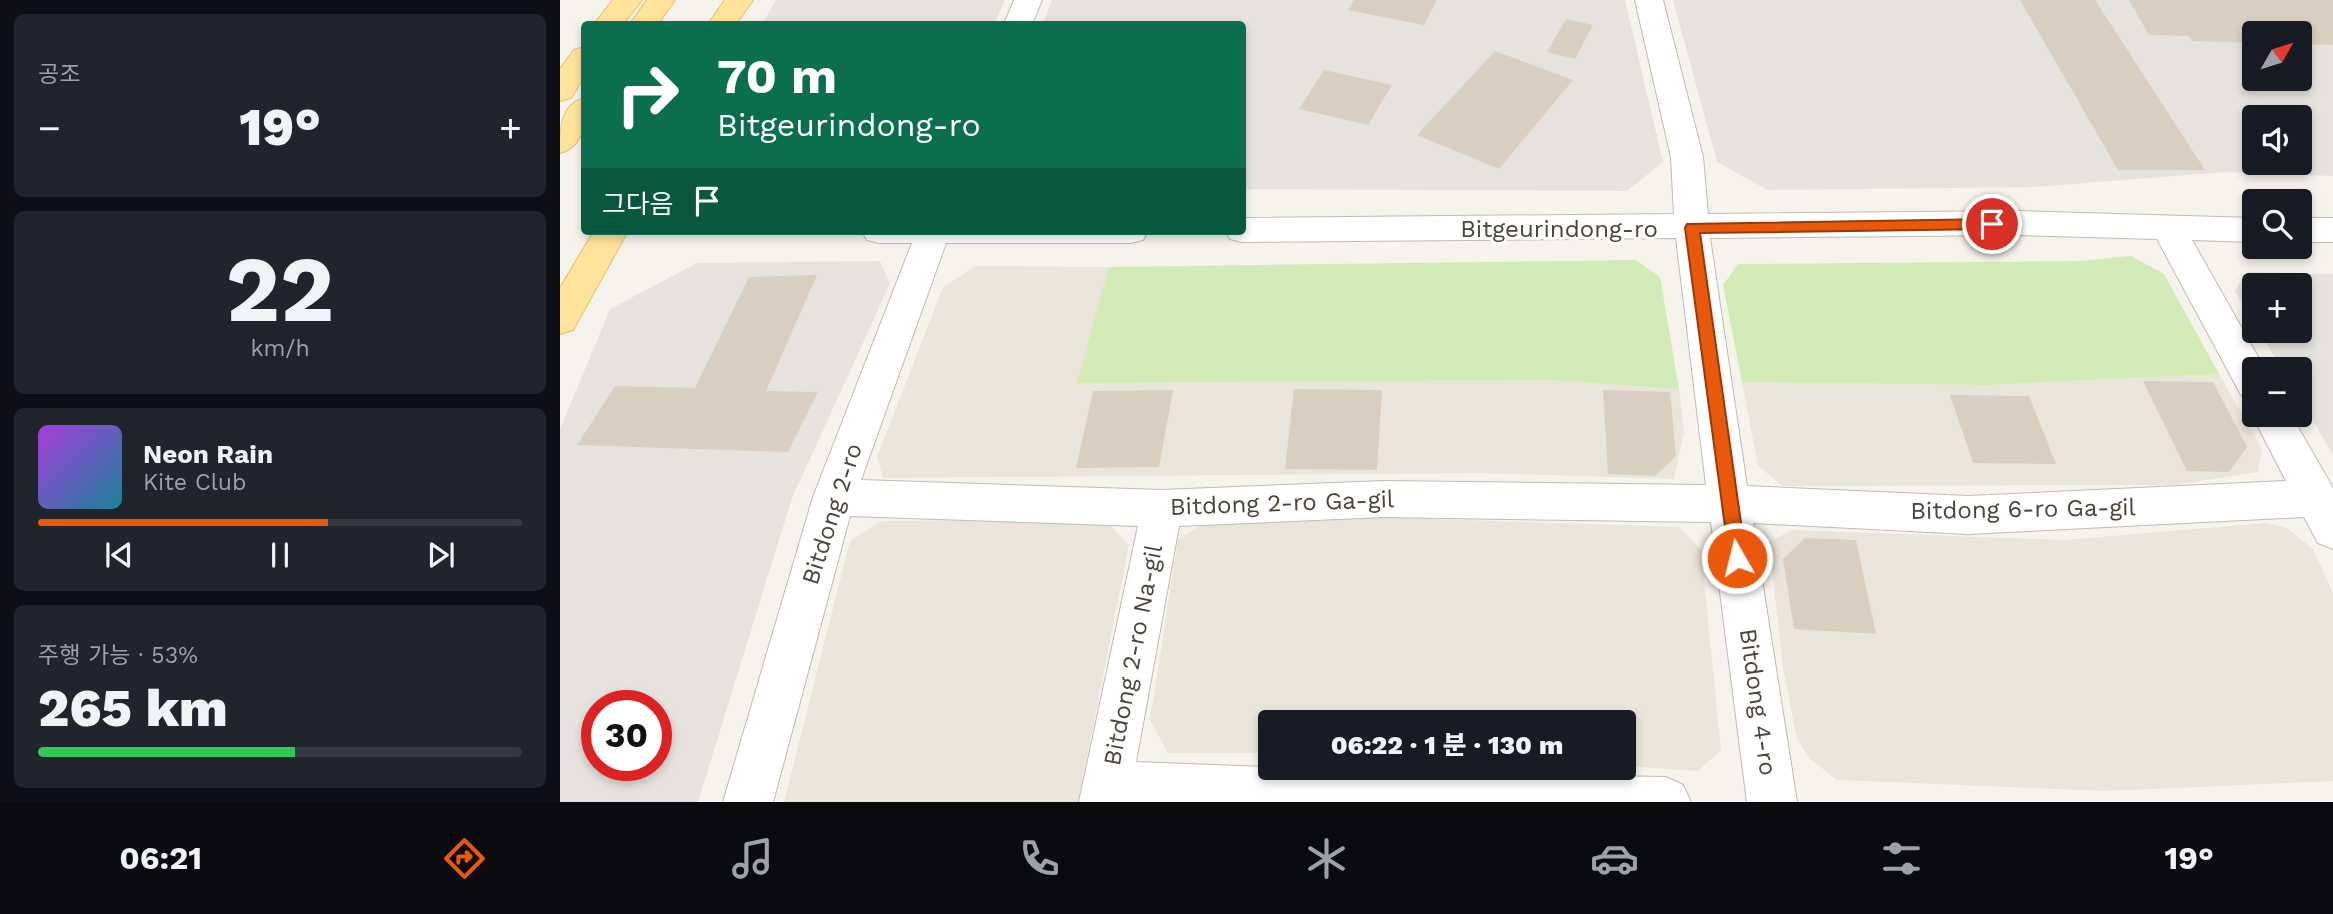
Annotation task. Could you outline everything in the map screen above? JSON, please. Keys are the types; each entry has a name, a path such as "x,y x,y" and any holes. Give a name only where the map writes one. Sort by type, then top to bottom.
{"main road":[{"path":"610,21 628,0"},
{"path":"645,21 661,0"},
{"path":"724,21 739,0"},
{"path":"560,91 581,60"},
{"path":"560,142 581,112"},
{"path":"560,320 609,235"}],"street":[{"path":"1019,21 1028,0"},
{"name":"Bitdong 4-ro","path":"1649,0 1687,157 1692,228 1772,802"},
{"name":"Bitgeurindong-ro","path":"1246,230 2019,223 2242,230"},
{"path":"2168,229 2242,362"},
{"path":"2312,230 2333,230"},
{"name":"Bitdong 2-ro","path":"748,802 834,497 933,235"},
{"path":"2278,427 2325,514"},
{"name":"Bitdong 2-ro Ga-gil","path":"834,497 1162,508 1384,499 1729,504"},
{"name":"Bitdong 6-ro Ga-gil","path":"1729,504 1969,515 2325,514"},
{"name":"Bitdong 2-ro Na-gil","path":"1106,794 1162,508"},
{"path":"1106,794 1666,802"}],"shaded area":[{"path":"776,0 1005,0 995,21 764,21"},
{"path":"1052,0 1625,0 1663,162 1627,191 1246,189 1246,21 1044,21"},
{"path":"1673,0 2333,0 2333,176 2306,175 2312,175 2312,105 2242,105 2242,173 2035,187 1768,190 1717,162"},
{"path":"880,261 890,284 792,498 698,802 560,802 560,429 610,309 697,263"},
{"path":"976,266 1109,267 1078,383 1551,380 1679,389 1684,432 1674,479 1481,473 883,478 877,457 943,287"},
{"path":"2312,274 2333,274 2333,455 2312,419 2312,357 2275,357 2266,343 2312,343"},
{"path":"2242,280 2242,303 2235,291"},
{"path":"2219,374 2242,414 2242,427 2249,427 2262,449 2258,472 2174,485 1783,486 1758,466 1742,382 1987,385"},
{"path":"1345,516 1679,527 1701,550 1721,750 1698,771 1636,767 1636,710 1258,710 1258,753 1168,753 1150,720 1178,539 1215,517"},
{"path":"1105,519 1129,546 1078,802 784,802 850,541 881,521"},
{"path":"2266,523 2287,528 2313,549 2333,593 2333,781 2106,791 1837,780 1810,759 1797,739 1783,668 1769,542 1792,530 2064,540"}],"green space":[{"path":"2131,256 2164,274 2219,374 1987,385 1742,382 1723,285 1738,264 2079,261"},
{"path":"1636,260 1660,277 1679,389 1551,380 1077,383 1109,267"}],"building":[{"path":"1354,0 1437,0 1424,25 1348,10"},
{"path":"2020,0 2095,0 2205,170 2118,170"},
{"path":"2129,0 2333,0 2333,45 2312,44 2312,21 2242,21 2242,43 2192,41 2189,36 2149,35"},
{"path":"1566,19 1593,25 1575,59 1547,52"},
{"path":"1495,51 1573,80 1499,169 1417,135"},
{"path":"1324,70 1392,85 1368,125 1299,109"},
{"path":"817,275 766,391 818,392 788,452 577,445 615,386 695,388 749,277"},
{"path":"2143,381 2213,382 2247,447 2229,472 2187,471"},
{"path":"1294,389 1382,390 1377,470 1285,469"},
{"path":"1173,390 1159,467 1076,468 1093,391"},
{"path":"1603,390 1670,392 1676,456 1655,476 1608,474"},
{"path":"1950,395 2029,396 2056,464 1973,463"},
{"path":"1805,538 1856,540 1876,634 1794,629 1783,559"}],"route":[{"path":"1737,558 1692,228 1992,224"}]}
